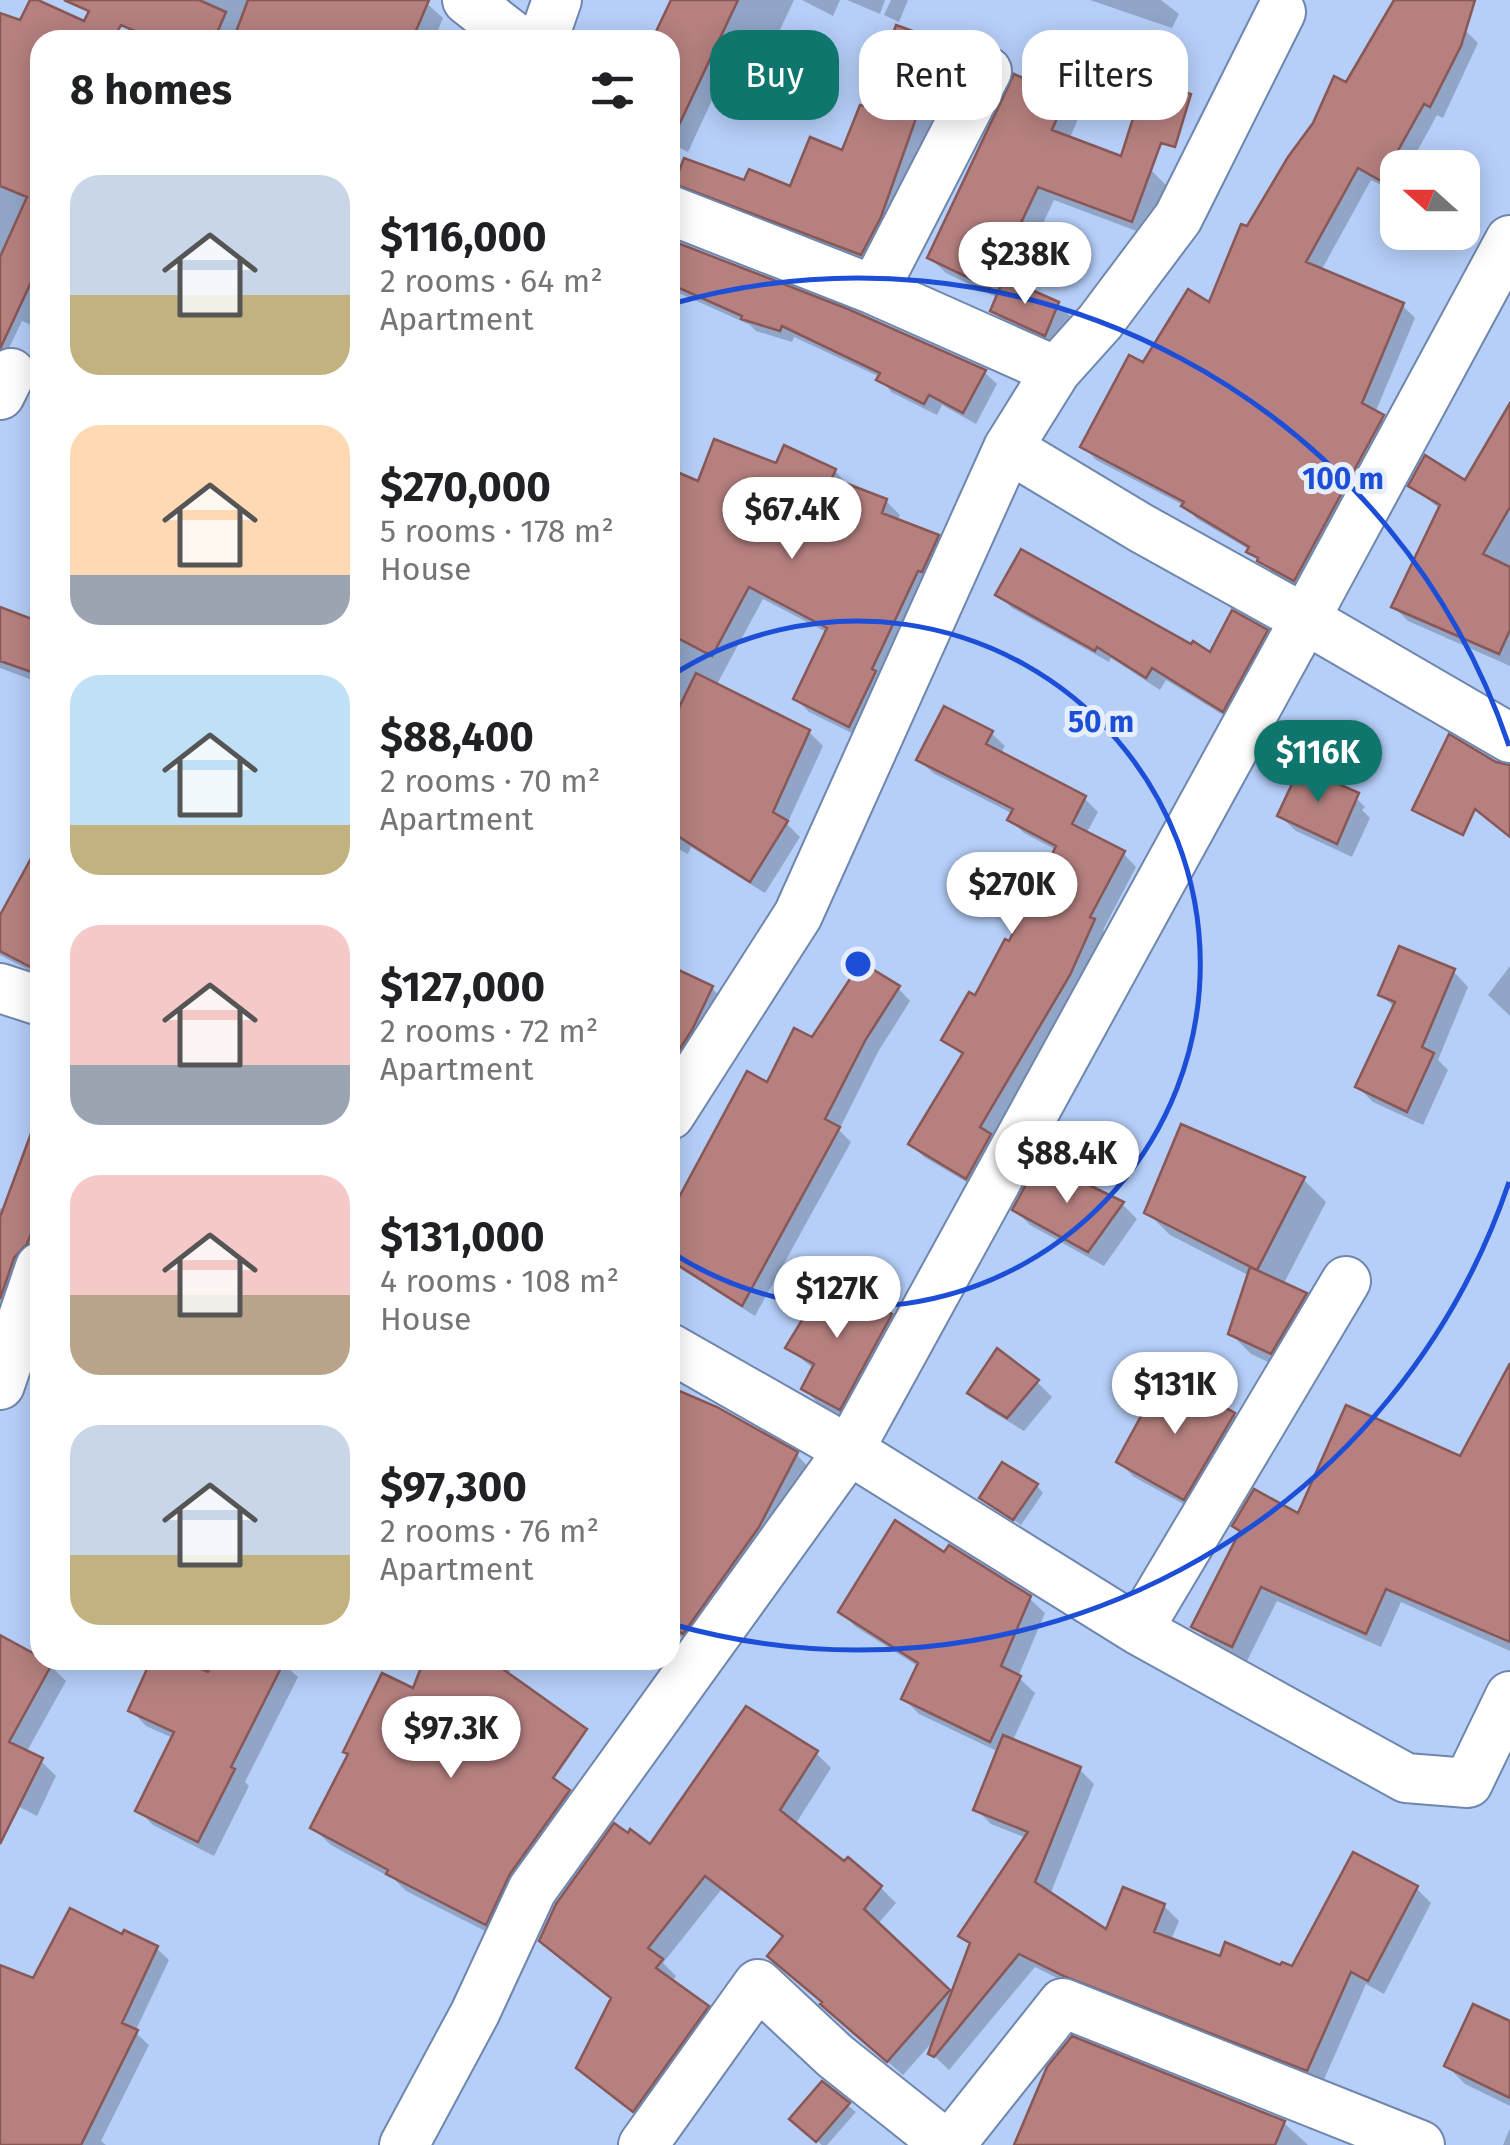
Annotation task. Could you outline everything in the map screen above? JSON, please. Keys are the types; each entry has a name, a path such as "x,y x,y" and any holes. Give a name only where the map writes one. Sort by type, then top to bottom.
{"street":[{"path":"467,0 505,30"},
{"path":"546,30 558,0"},
{"path":"680,1099 798,915 1008,448 1056,371 1100,322 1178,218 1281,12"},
{"path":"874,290 962,120"},
{"path":"680,214 874,290 1056,371"},
{"path":"404,2145 475,2013 532,1890 848,1450 1510,240"},
{"path":"1008,448 1140,528 1510,738"},
{"path":"0,988 30,998"},
{"path":"1138,1630 1346,1281"},
{"path":"0,1385 30,1296"},
{"path":"680,1354 848,1450 1138,1630 1406,1778 1468,1784 1510,1696"},
{"path":"643,2145 758,1984 836,2056 949,2145 1063,2002 1420,2145"}],"building":[{"path":"30,0 84,21 89,11 64,0 199,0 226,12 218,30 133,30 121,25 118,30 30,30 30,284 0,349 0,257 27,197 0,186 0,13 20,20"},
{"path":"248,0 429,0 416,30 237,30"},
{"path":"671,0 738,0 724,30 710,30 710,59 680,123 680,30 657,30"},
{"path":"1394,0 1475,0 1461,46 1430,107 1424,104 1398,150 1380,150 1380,180 1358,168 1306,262 1404,303 1362,403 1384,415 1294,581 1257,561 1246,552 1249,547 1181,506 1184,502 1080,447 1129,355 1143,362 1188,289 1209,302 1241,224 1247,226 1313,123 1334,76 1346,82"},
{"path":"1014,74 1022,78 1022,120 1056,120 1052,130 1121,156 1132,120 1183,120 1175,147 1161,143 1132,222 1038,187 990,288 927,258 992,120 1002,120 1002,99"},
{"path":"859,108 859,120 915,120 881,217 861,255 680,186 684,158 744,180 749,169 790,186 810,137 842,150"},
{"path":"680,244 848,309 986,370 963,413 929,395 924,404 876,380 880,373 782,326 780,331 741,319 742,316 680,288"},
{"path":"1004,278 1059,302 1045,336 990,311"},
{"path":"1510,403 1510,507 1483,554 1510,567 1510,630 1499,654 1391,607 1440,505 1408,486 1425,455 1465,480"},
{"path":"714,439 776,463 784,445 836,469 832,478 887,499 882,513 939,535 872,669 876,671 849,727 793,699 827,628 749,587 712,656 680,639 680,473 698,481"},
{"path":"1021,549 1210,652 1232,610 1268,630 1223,712 1152,668 1146,678 1097,647 1095,651 995,595"},
{"path":"0,607 30,618 30,672 0,661"},
{"path":"696,673 810,730 773,812 788,821 750,882 680,837 680,706"},
{"path":"944,706 993,731 986,744 1086,796 1072,824 1125,851 1090,917 1095,919 1070,975 980,1127 991,1134 966,1179 908,1144 963,1053 941,1040 969,992 975,995 1005,939 1009,941 1056,846 1007,820 1013,809 916,760"},
{"path":"1449,734 1496,762 1510,765 1510,837 1475,809 1463,835 1412,810"},
{"path":"1300,767 1359,793 1337,844 1277,816"},
{"path":"30,860 30,967 0,951 0,915"},
{"path":"1399,946 1455,969 1422,1047 1434,1053 1407,1112 1355,1087 1395,1002 1378,995"},
{"path":"861,962 900,986 866,1039 825,1119 840,1127 742,1306 680,1266 680,1195 747,1071 767,1082 794,1028 812,1037"},
{"path":"680,971 713,986 680,1049"},
{"path":"1181,1124 1305,1177 1257,1270 1144,1213"},
{"path":"30,1136 30,1236 14,1258 0,1299 0,1217"},
{"path":"1039,1161 1124,1202 1088,1252 1012,1210"},
{"path":"1250,1267 1307,1293 1271,1354 1228,1334"},
{"path":"827,1279 892,1314 840,1410 801,1389 814,1364 785,1348"},
{"path":"997,1348 1039,1380 1007,1418 967,1393"},
{"path":"1510,1363 1510,1642 1386,1589 1366,1634 1261,1587 1232,1647 1191,1627 1240,1531 1232,1526 1254,1489 1298,1513 1346,1405 1460,1456"},
{"path":"1164,1374 1235,1413 1184,1500 1116,1462"},
{"path":"680,1391 798,1452 759,1527 683,1634"},
{"path":"1002,1462 1038,1484 1013,1520 979,1498"},
{"path":"895,1520 944,1552 949,1545 1031,1596 1001,1666 1021,1676 990,1742 901,1699 918,1663 838,1612"},
{"path":"0,1635 30,1652 30,1670 49,1670 9,1742 43,1758 0,1844"},
{"path":"146,1670 280,1670 198,1842 135,1811 174,1732 128,1711"},
{"path":"420,1670 504,1670 587,1729 553,1778 570,1790 510,1874 486,1925 386,1874 388,1870 310,1828 348,1754 343,1752 382,1673 413,1688"},
{"path":"746,1706 818,1751 780,1810 882,1886 864,1909 950,1990 887,2062 767,1956 783,1936 705,1876 648,1948 663,1959 656,1968 709,2006 633,2112 576,2068 611,1998 539,1941 556,1904 614,1823 650,1844"},
{"path":"1003,1735 1081,1767 1035,1882 1106,1929 1123,1887 1165,1904 1154,1932 1220,1956 1225,1942 1280,1965 1282,1962 1292,1966 1353,1852 1418,1886 1368,1981 1351,1972 1307,2071 1066,1977 1019,1954 934,2057 928,2054 970,1943 958,1936 1028,1832 973,1810"},
{"path":"70,1908 122,1934 124,1930 158,1946 122,2023 138,2030 81,2145 0,2145 0,1965 33,1978"},
{"path":"1473,2004 1510,2021 1510,2098 1444,2066"},
{"path":"1072,2036 1285,2121 1275,2145 1014,2145 1047,2067"},
{"path":"822,2081 850,2103 816,2142 789,2119"}]}
